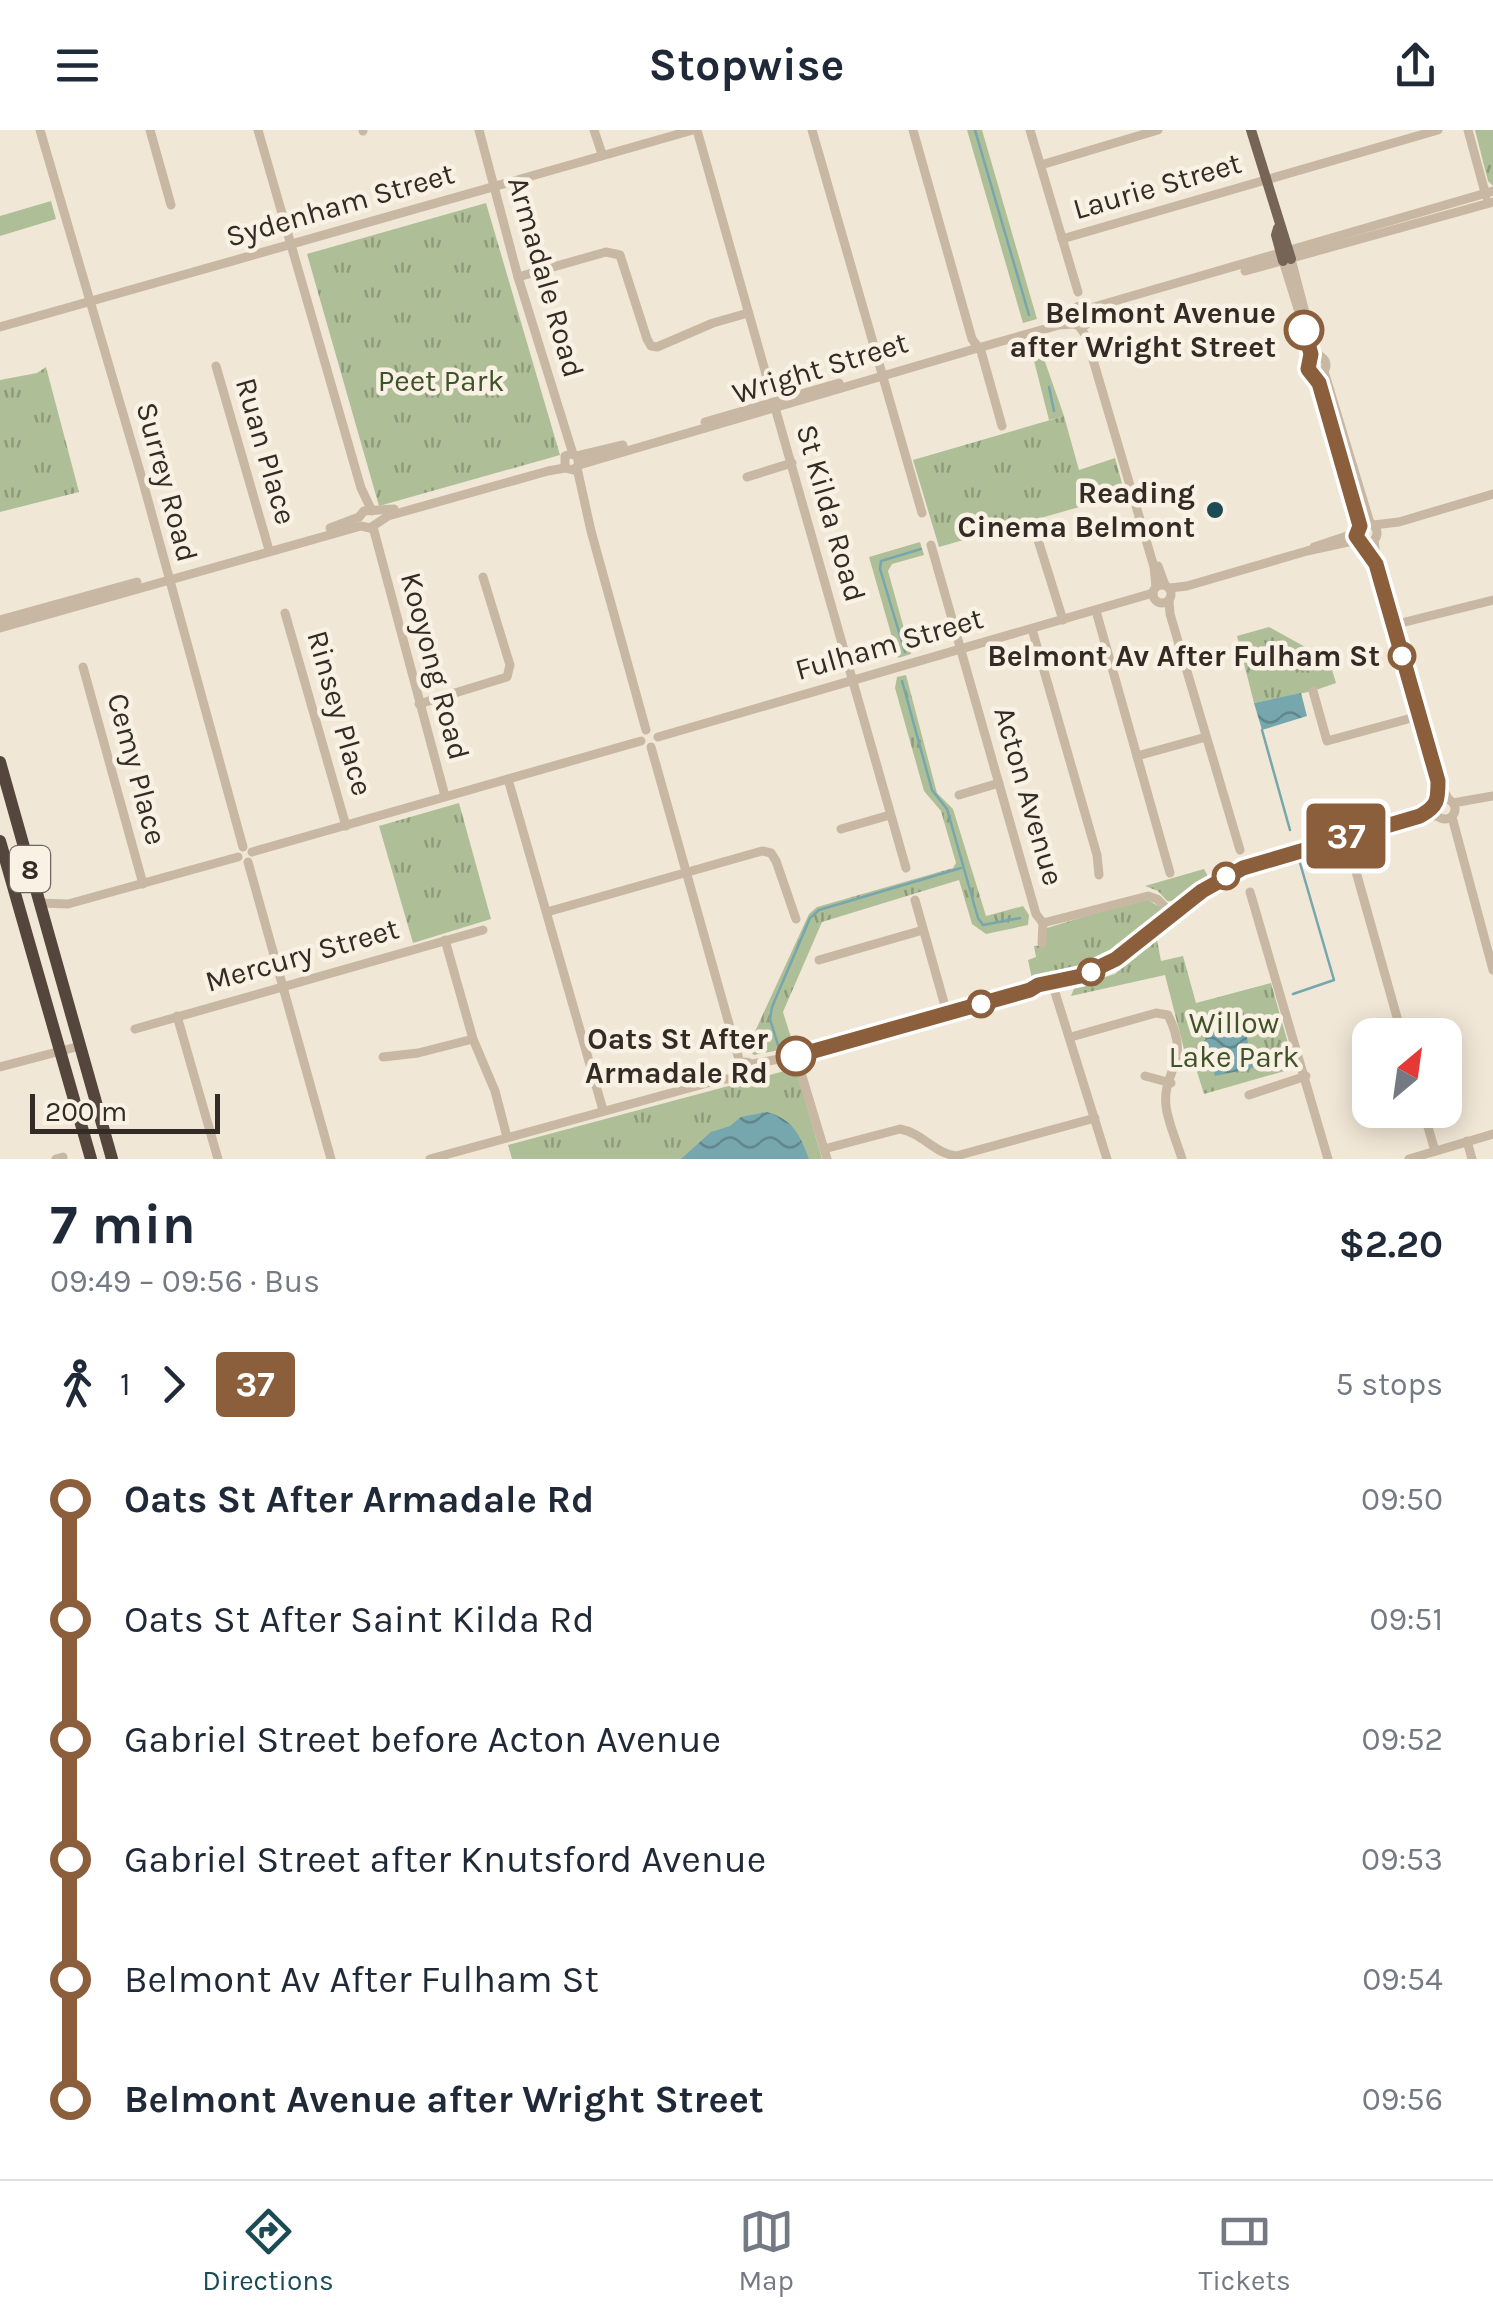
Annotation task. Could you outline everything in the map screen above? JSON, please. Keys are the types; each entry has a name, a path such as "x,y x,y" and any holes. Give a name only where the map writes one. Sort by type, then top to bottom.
{"highway":[{"name":"8","path":"0,762 112,1159"},
{"name":"8","path":"0,841 91,1159"}],"main road":[{"path":"1251,130 1278,228 1283,232 1286,257"}],"street":[{"name":"Surrey Road","path":"40,130 331,1159"},
{"path":"150,130 171,205"},
{"name":"Kooyong Road","path":"258,130 444,796"},
{"name":"Armadale Road","path":"479,130 646,730"},
{"path":"594,130 602,154"},
{"name":"Sydenham Street","path":"0,327 695,130"},
{"path":"695,130 770,385"},
{"path":"812,130 922,513"},
{"path":"914,130 1002,426"},
{"path":"1030,130 1078,292"},
{"path":"1041,165 1158,130"},
{"name":"Laurie Street","path":"1062,239 1438,130"},
{"path":"1468,130 1490,197"},
{"name":"Wright Street","path":"0,620 388,516 1082,319 1490,197"},
{"path":"518,277 606,252 620,254 647,340 657,347 748,313"},
{"path":"1286,257 1316,358 1326,365 1319,373"},
{"path":"1082,319 1240,850"},
{"path":"1316,358 1308,366 1319,373 1493,970"},
{"name":"Ruan Place","path":"216,366 268,548"},
{"name":"St Kilda Road","path":"774,405 906,868"},
{"path":"747,476 792,464"},
{"name":"Fulham Street","path":"658,737 1096,610 1348,542 1493,494"},
{"path":"1038,540 1063,620"},
{"name":"Acton Avenue","path":"931,545 1036,914 1043,923 1042,943"},
{"name":"Wright Street","path":"0,628 166,576"},
{"path":"419,704 507,677 510,665 483,577"},
{"path":"1394,625 1493,600"},
{"path":"1096,610 1170,873"},
{"name":"Rinsey Place","path":"286,613 346,826"},
{"path":"1032,629 1097,855 1099,875"},
{"name":"Cemy Place","path":"82,667 143,884"},
{"path":"1313,691 1327,741 1419,716"},
{"path":"641,741 646,730 652,730 658,737 651,747"},
{"path":"1137,756 1206,737"},
{"path":"40,903 68,904 143,884 641,741 651,747 726,1008 736,1023 745,1069"},
{"path":"508,779 602,1110"},
{"path":"958,795 999,784"},
{"path":"430,1159 1081,976 1116,959 1202,891 1243,868 1493,796"},
{"path":"842,829 890,816"},
{"path":"547,912 762,850 771,853 796,919"},
{"path":"1353,861 1397,1018"},
{"path":"1250,892 1328,1159"},
{"path":"1043,923 1148,896 1158,899 1172,914"},
{"path":"914,900 946,1013"},
{"path":"44,920 68,904"},
{"name":"Mercury Street","path":"135,1029 483,930"},
{"path":"820,960 923,930"},
{"path":"445,940 507,1136"},
{"path":"1056,984 1106,1159"},
{"path":"1070,1037 1162,1012 1171,1020 1178,1046 1166,1107 1182,1159"},
{"path":"177,1016 218,1159"},
{"path":"383,1056 418,1053 474,1039"},
{"path":"0,1067 80,1046"},
{"path":"796,1056 826,1154 900,1129 912,1131 945,1154 984,1155 1095,1118"},
{"path":"1145,1076 1171,1083"},
{"path":"1249,1095 1306,1076"},
{"path":"1429,1128 1435,1150"},
{"path":"1408,1159 1493,1134"},
{"path":"1466,1142 1472,1159"}],"green space":[{"path":"967,130 982,130 1037,319 1023,323"},
{"path":"1475,130 1493,130 1493,186 1488,181"},
{"path":"51,201 56,219 0,236 0,216"},
{"name":"Peet Park","path":"486,203 560,455 379,506 307,254"},
{"path":"1037,339 1064,416 1049,420 1029,341"},
{"path":"46,367 79,492 0,512 0,380 37,373"},
{"path":"1064,416 1079,470 1115,458 1125,494 939,547 913,460"},
{"path":"920,542 924,555 892,564 888,571 911,654 898,658 869,557"},
{"path":"1269,627 1329,660 1336,683 1254,703 1237,636"},
{"path":"906,675 937,793 953,809 986,916 1023,906 1029,915 1028,925 986,934 972,924 959,880 822,922 783,1012 794,1047 754,1055 747,1049 809,914 817,907 953,868 956,863 941,811 924,791 895,688 897,677"},
{"path":"459,803 491,919 413,943 379,826"},
{"path":"1239,859 1240,864 1181,902 1167,901 1158,891 1145,886 1204,869 1209,878 1214,875 1212,870"},
{"path":"1145,898 1161,908 1162,913 1137,939 1103,957 1032,979 1028,960 1036,957 1034,946 1045,945 1047,928"},
{"name":"Willow Lake Park","path":"1157,940 1161,961 1183,956 1196,1003 1271,983 1295,1068 1204,1094 1193,1059 1186,1057 1165,975 1071,996 1075,986 1115,974"},
{"path":"796,1068 822,1159 512,1159 508,1145"}],"water":[{"path":"1301,693 1307,716 1262,730 1254,703"},
{"path":"1232,1014 1245,1028 1253,1068 1215,1076 1200,1018"},
{"path":"767,1112 794,1129 809,1159 681,1159 711,1132 730,1126 741,1117"}],"waterway":[{"path":"975,130 1029,315"},
{"path":"1049,387 1054,411"},
{"path":"905,652 880,569 881,561 921,549"},
{"path":"902,681 932,790 947,809 978,918 983,925 1020,918"},
{"path":"1262,730 1290,830"},
{"path":"1293,994 1334,980 1300,863"},
{"path":"779,1048 770,1019 772,1007 810,918 819,910 961,868"}],"bus line":[{"name":"37","path":"796,1056 1081,976 1116,959 1224,876 1295,851 1420,816 1435,808 1438,781 1376,564 1356,536 1360,526 1319,383 1308,369 1311,354 1304,330"}],"place":[{"name":"Belmont Avenue after Wright Street","path":"1304,330"},
{"name":"Reading Cinema Belmont","path":"1215,510"},
{"name":"Belmont Av After Fulham St","path":"1402,656"},
{"name":"Oats St After Armadale Rd","path":"796,1056"}]}
